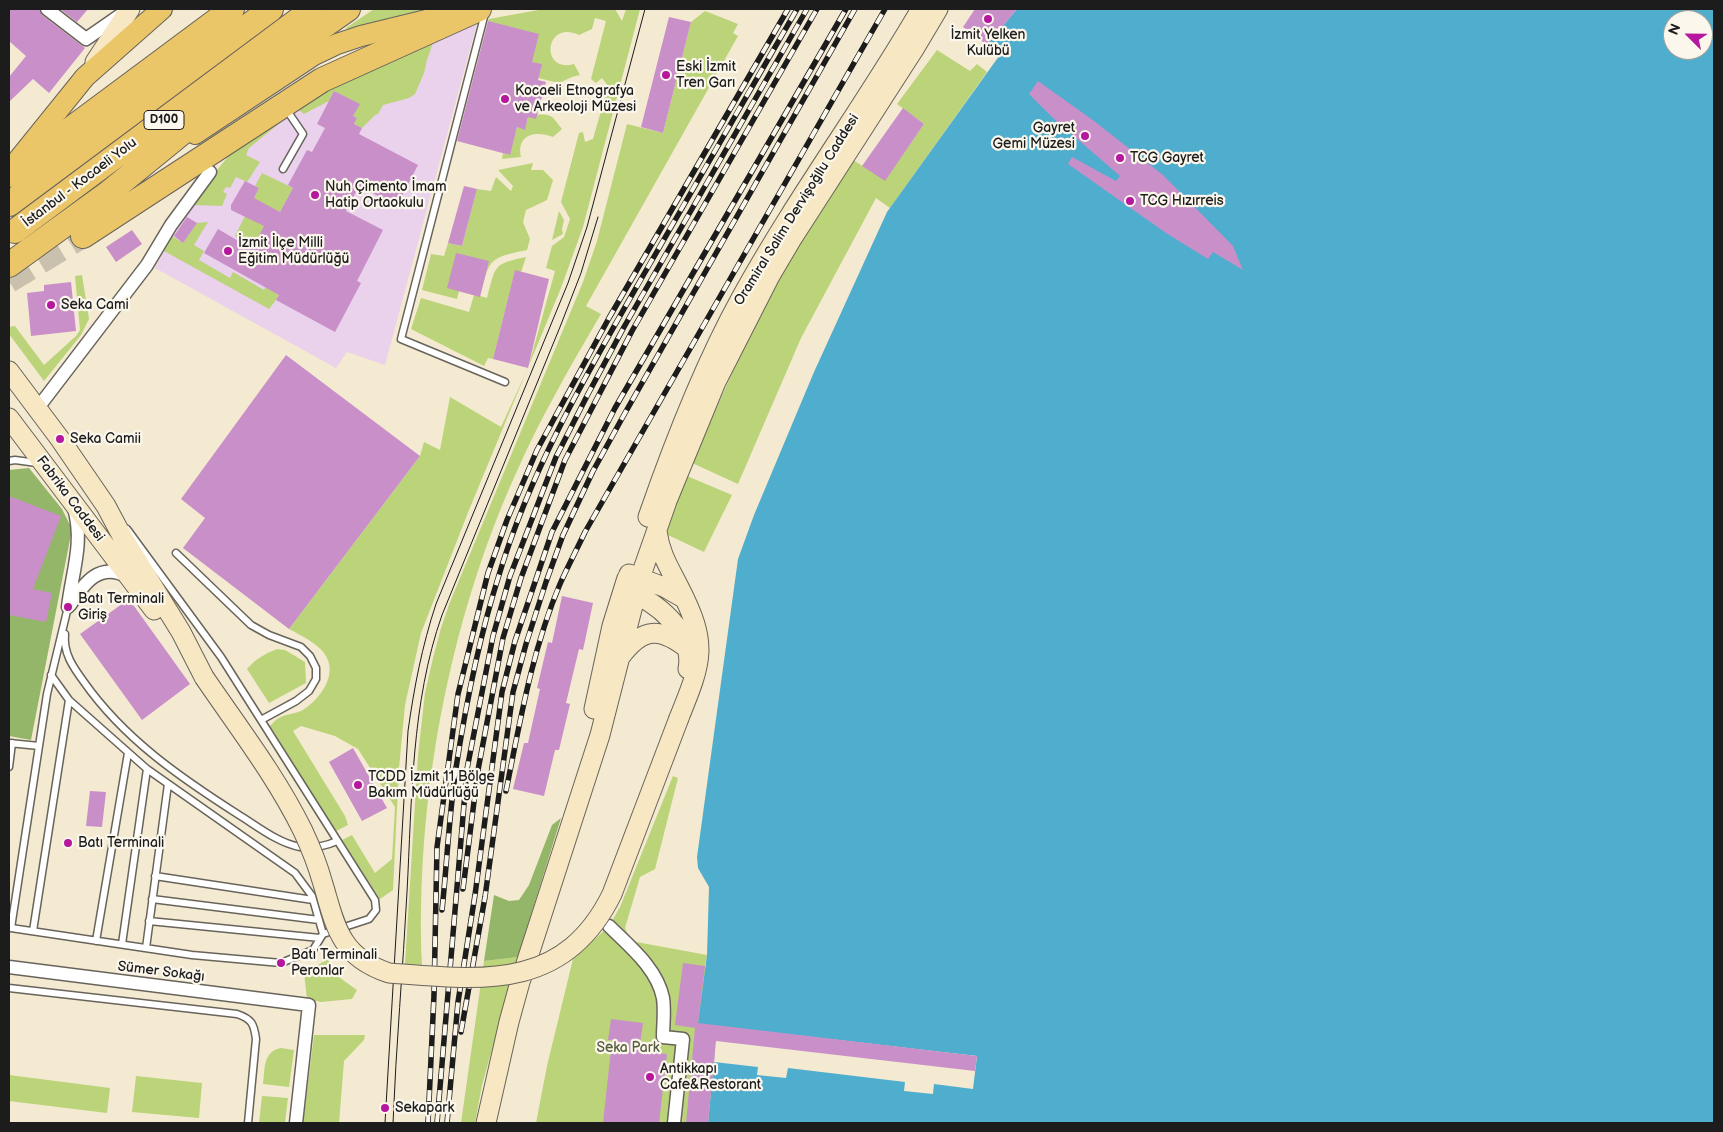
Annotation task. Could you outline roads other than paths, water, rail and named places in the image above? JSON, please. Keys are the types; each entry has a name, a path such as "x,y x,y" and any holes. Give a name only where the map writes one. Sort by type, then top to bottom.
{"highway":[{"path":"9,173 232,9"},
{"name":"D100","path":"9,204 271,9"},
{"name":"İstanbul - Kocaeli Yolu","path":"15,231 313,9"},
{"path":"12,260 107,194 248,79 348,9"},
{"path":"83,236 322,80 479,9"}],"main road":[{"path":"9,173 86,77 130,9"},
{"path":"86,77 162,9"},
{"path":"107,194 314,55 337,44 361,36 473,9"},
{"name":"Oramiral Salim Dervişoğllu Caddesi","path":"632,584 656,494 691,404 740,299 780,232 895,54 921,9"},
{"name":"Oramiral Salim Dervişoğllu Caddesi","path":"571,820 612,626 657,530 681,465 716,382 770,276 793,237 938,9"},
{"path":"10,376 37,409 106,506 181,632 204,677 286,800 303,831 317,866 333,917 345,943 364,962 390,973 476,979 510,976 536,967 569,950 593,927 604,910 612,894 693,683 699,658 699,634 685,599 659,547 657,530"},
{"name":"Fabrika Caddesi","path":"9,418 204,677"},
{"path":"632,584 664,586 685,599"},
{"path":"632,584 648,601 675,624 688,650 689,662 679,718"},
{"path":"486,1123 520,982 600,735 620,657 632,584"},
{"path":"620,657 631,643 639,637 652,633 665,635 688,650"}],"street":[{"path":"47,9 86,39 130,9"},
{"path":"37,409 147,265 171,225 210,172"},
{"path":"68,607 70,586 79,542 77,520 72,503"},
{"path":"68,607 84,585 90,579 100,574 109,571 119,572 132,579"},
{"path":"609,926 644,962 659,986 664,1009 663,1037 683,1038 674,1123"},
{"name":"Sümer Sokağı","path":"9,967 309,1006 296,1123"}],"lane":[{"path":"486,9 401,339 505,382"},
{"path":"283,106 303,134 283,169"},
{"path":"9,461 15,460 43,464"},
{"path":"106,506 136,539 221,657 375,900 376,910 369,919 322,936 149,922"},
{"path":"176,552 251,625 269,635 302,647 310,656 316,668 316,679 309,691 296,701 261,720"},
{"path":"51,675 69,700 147,770 295,874 312,896 319,920 322,936 314,950 281,963 192,955 10,927 51,675 68,607"},
{"path":"68,607 64,640 71,664 93,695 126,733 144,749 227,807 281,840 300,847 329,845 337,841"},
{"path":"33,931 69,700"},
{"path":"9,767 10,743 39,746"},
{"path":"96,940 128,753"},
{"path":"122,944 147,770"},
{"path":"146,948 168,784"},
{"path":"156,876 313,900"},
{"path":"152,899 319,920"},
{"path":"9,988 237,1014 248,1018 255,1026 256,1039 248,1123"}],"water":[{"path":"1017,9 1714,9 1714,1123 708,1123 715,1049 698,1023 707,955 709,887 698,868 697,857 738,559 754,515 814,372 887,212 1002,52 989,42"}],"tunnel":[{"path":"9,281 83,236"}],"tram line":[{"path":"385,1123 408,731 423,651 436,604 568,283 587,227 645,9"},
{"path":"393,1123 412,787 424,682 442,615 560,327 581,273 598,217"}],"railway":[{"path":"428,1123 434,995 437,847 458,694 488,573 507,520 537,450 609,318 788,9"},
{"path":"442,910 454,786 469,695 492,599 512,535 527,496 582,383 797,9"},
{"path":"437,1123 467,769 493,636 510,576 556,457 588,394 624,327 807,9"},
{"path":"463,889 478,770 503,638 521,578 565,460 632,331 817,9"},
{"path":"447,1123 458,1002 475,895 502,692 515,641 552,532 615,408 846,9"},
{"path":"461,1032 485,897 513,692 526,644 563,535 593,471 625,413 855,9"},
{"path":"506,791 534,660 550,609 569,564 585,532 885,9"}],"place":[{"name":"İzmit Yelken Kulübü","path":"988,19"},
{"name":"Eski İzmit Tren Garı","path":"666,75"},
{"name":"Kocaeli Etnografya ve Arkeoloji Müzesi","path":"505,99"},
{"name":"Gayret Gemi Müzesi","path":"1085,136"},
{"name":"TCG Gayret","path":"1120,158"},
{"name":"Nuh Çimento İmam Hatip Ortaokulu","path":"315,195"},
{"name":"TCG Hızırreis","path":"1130,201"},
{"name":"İzmit İlçe Milli Eğitim Müdürlüğü","path":"228,251"},
{"name":"Seka Cami","path":"51,305"},
{"name":"Seka Camii","path":"60,439"},
{"name":"Batı Terminali Giriş","path":"68,607"},
{"name":"TCDD İzmit 11 Bölge Bakım Müdürlüğü","path":"358,785"},
{"name":"Batı Terminali","path":"68,843"},
{"name":"Batı Terminali Peronlar","path":"281,963"},
{"name":"Antikkapı Cafe&Restorant","path":"650,1077"},
{"name":"Sekapark","path":"385,1108"}],"park label":[{"name":"Seka Park","path":"628,1048"}]}
